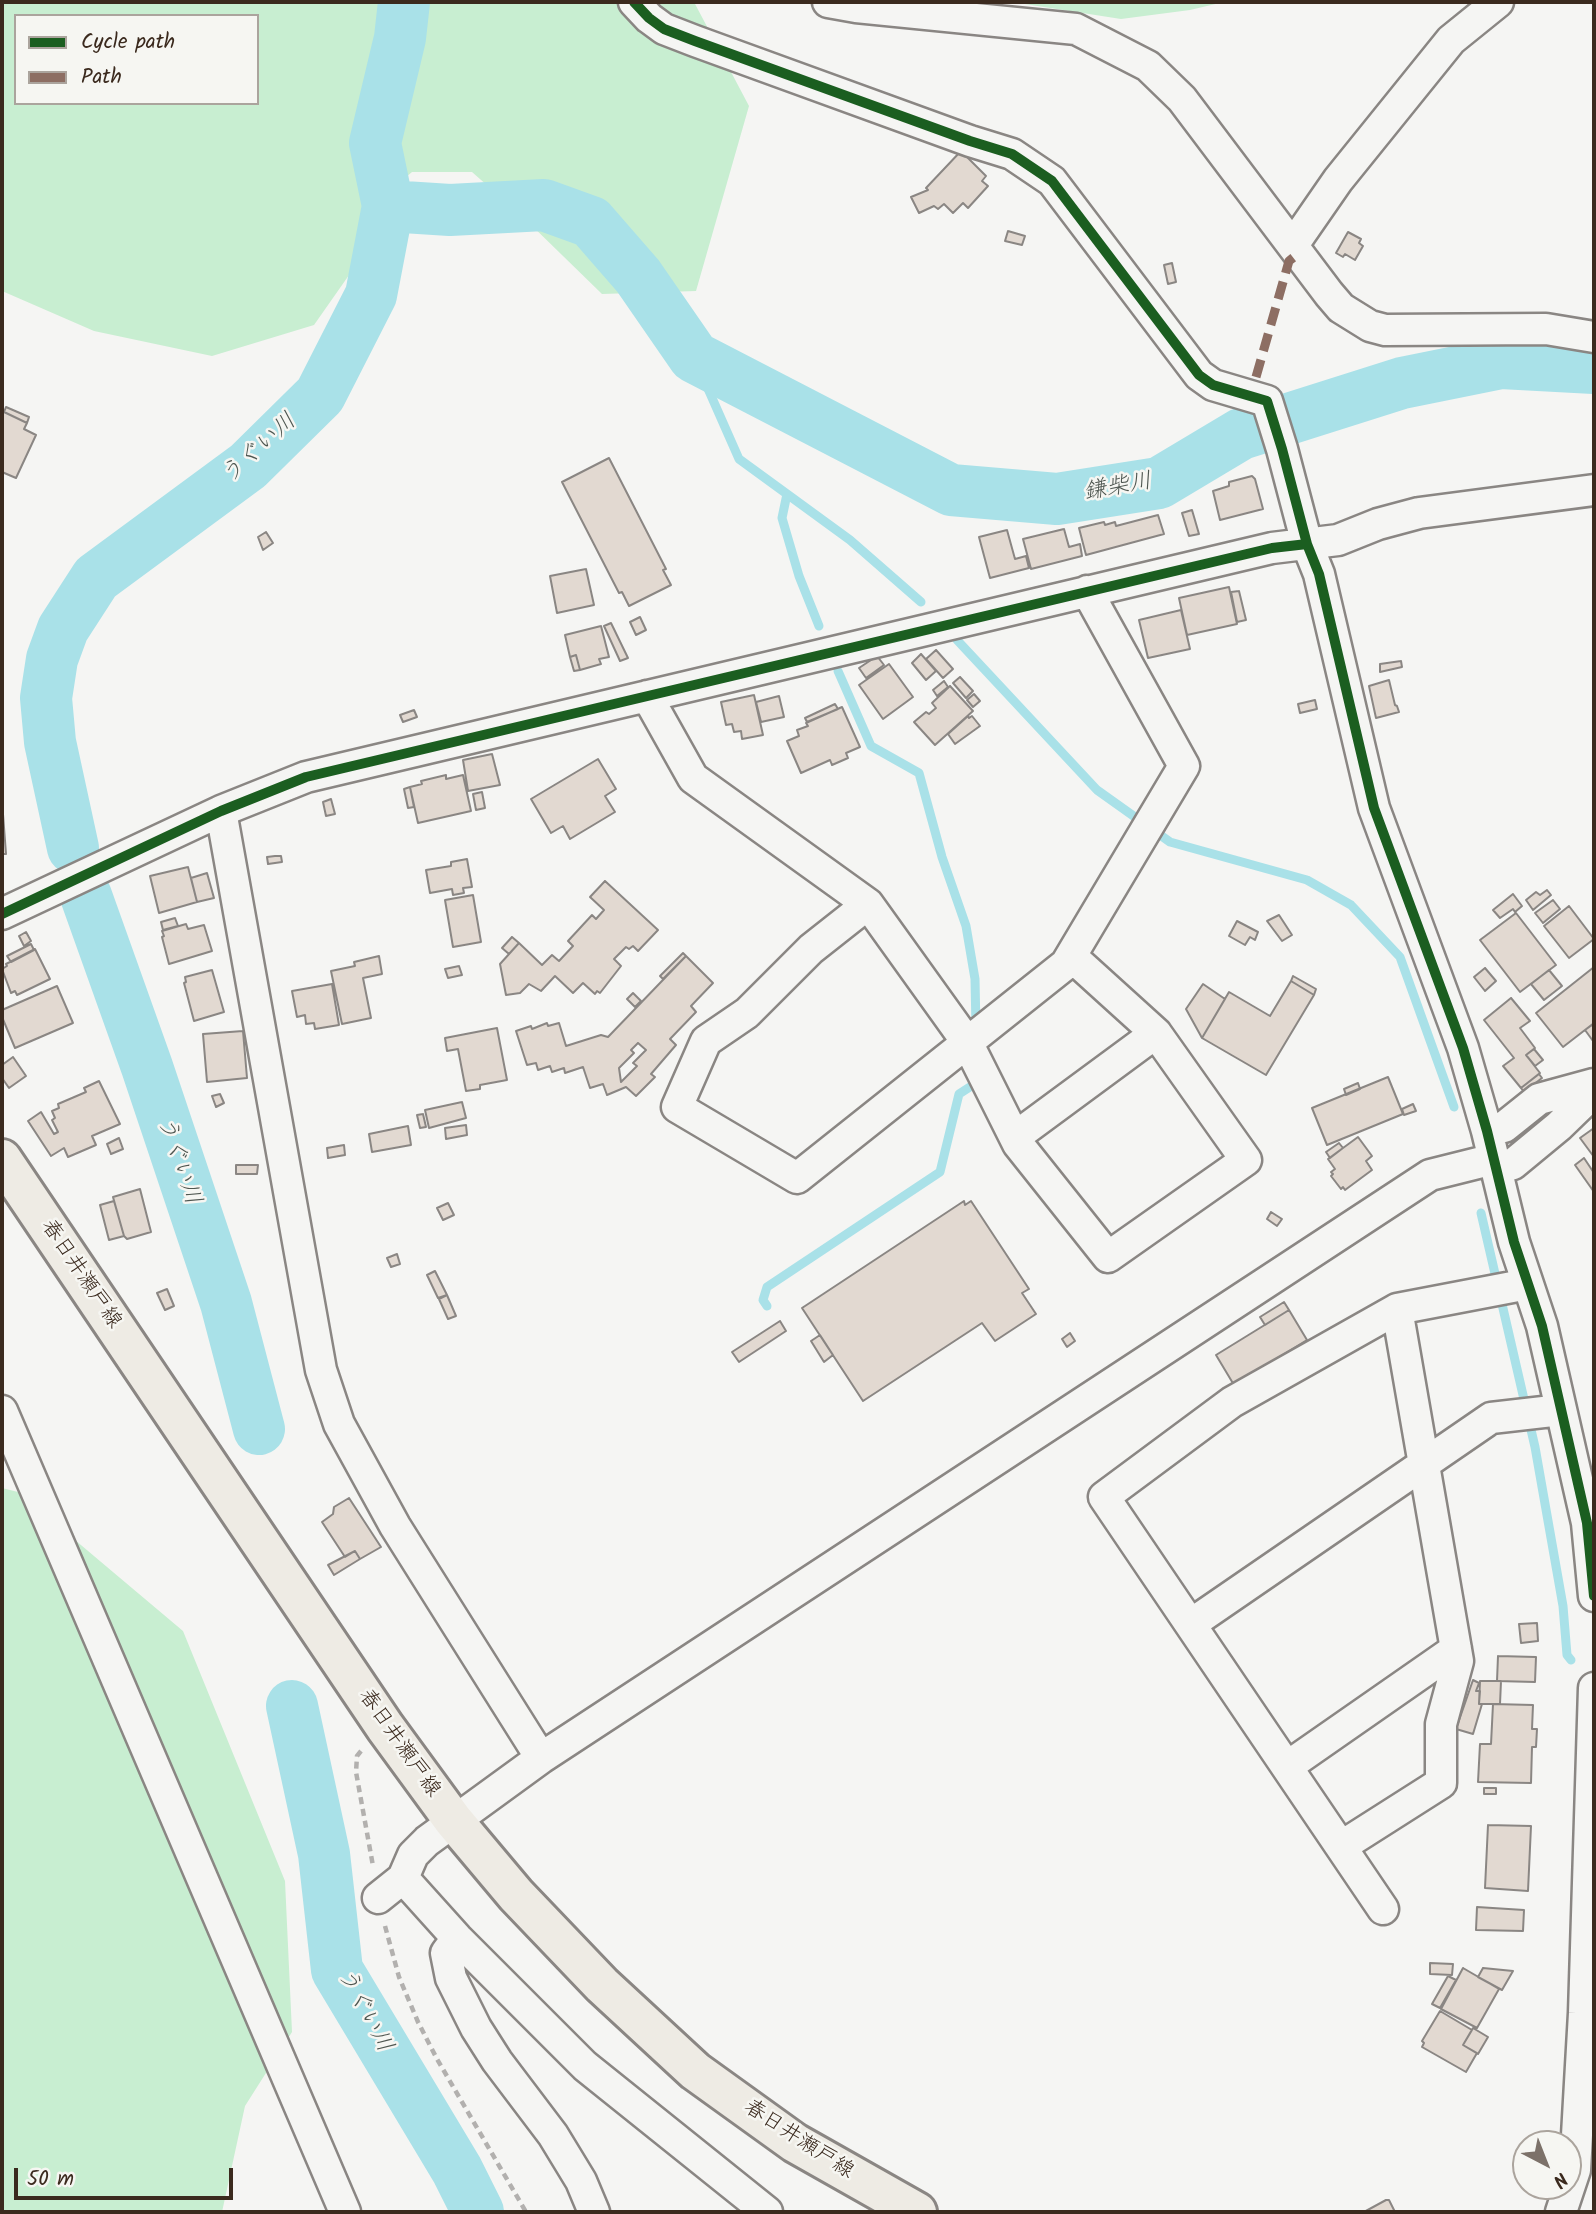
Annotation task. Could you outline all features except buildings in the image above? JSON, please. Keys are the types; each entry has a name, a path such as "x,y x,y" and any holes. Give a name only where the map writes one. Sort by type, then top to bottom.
{"main road":[{"name":"春日井瀬戸線","path":"2,1160 385,1727 453,1820 516,1895 602,1985 695,2071 795,2143 917,2212"}],"street":[{"path":"635,2 649,18 664,29 1012,154 1052,181 1199,375 1213,385 1267,401 1307,544 1319,574 1374,808 1463,1048 1514,1242 1542,1326 1587,1523 1594,1596"},
{"path":"828,2 1076,29 1148,66 1182,99 1341,308 1377,328 1546,329 1594,337"},
{"path":"1293,245 1338,180 1451,40 1498,2"},
{"path":"2,914 222,811 306,776 1272,548 1338,540 1378,524 1419,513 1594,491"},
{"path":"868,904 811,949 747,1013 706,1041 677,1107 797,1178 1066,964 1184,766 1087,592"},
{"path":"647,696 693,778 868,904 967,1042 1015,1138 1108,1258 1246,1160 1156,1033 1071,956"},
{"path":"222,811 321,1370 339,1424 395,1526 541,1758"},
{"path":"1015,1138 1156,1033"},
{"path":"378,1898 402,1878 413,1856 453,1820 541,1758 1430,1175 1492,1153 1504,1127 1539,1099 1594,1084"},
{"path":"1492,1153 1513,1164 1559,1126 1594,1092"},
{"path":"1383,1909 1104,1497 1232,1402 1397,1309 1528,1284"},
{"path":"1342,1846 1441,1783 1441,1724 1458,1661 1397,1309"},
{"path":"1191,1624 1491,1418 1561,1410"},
{"path":"2,1411 345,2212"},
{"path":"1288,1766 1456,1649"},
{"path":"1561,2212 1575,2170 1584,2013 1594,1688"},
{"path":"402,1878 457,1938 585,2066 766,2212"},
{"path":"457,1938 446,1953 451,1978 476,2028 497,2061 553,2135 581,2181 594,2212"}],"path":[{"path":"385,1727 367,1741 357,1756 356,1772 378,1898 398,1977 437,2059 526,2212"}],"green space":[{"path":"2,2 694,2 749,106 696,291 602,294 472,172 412,172 383,197 368,248 314,325 212,356 94,331 2,291"},
{"path":"1012,2 1224,2 1190,10 1121,19"},
{"path":"2,1488 18,1492 183,1631 285,1881 292,2032 245,2106 222,2212 2,2212"}],"waterway":[{"name":"うぐい川","path":"73,848 50,742 46,698 52,659 63,629 96,578 248,466 320,395 371,295 388,206 375,143 400,38 404,2"},
{"name":"鎌柴川","path":"388,206 450,210 544,205 591,222 638,276 694,357 951,490 1057,499 1159,483 1241,434 1402,383 1501,363 1594,368"},
{"path":"694,357 739,459 850,540 921,602"},
{"path":"787,494 782,518 799,576 819,626"},
{"path":"957,640 1097,790 1170,842 1307,880 1351,905 1400,957 1454,1107"},
{"path":"838,671 871,746 919,773 942,857 966,926 975,979 976,1029"},
{"name":"うぐい川","path":"86,896 226,1303 259,1429"},
{"path":"767,1306 763,1300 767,1287 940,1172 959,1094 976,1083 976,1078"},
{"path":"1481,1213 1535,1447 1563,1606 1567,1655 1571,1660"},
{"name":"うぐい川","path":"292,1706 324,1854 337,1970 457,2170 478,2212"}],"marked path":[{"path":"1256,377 1289,261 1299,253"}],"cycle path":[{"path":"634,2 664,29 1012,154 1052,181 1199,375 1213,385 1267,401 1307,544 1319,574 1374,808 1463,1048 1487,1131 1514,1242 1542,1326 1587,1523 1594,1596"},
{"path":"2,914 221,811 306,777 1272,548 1307,544"}]}
